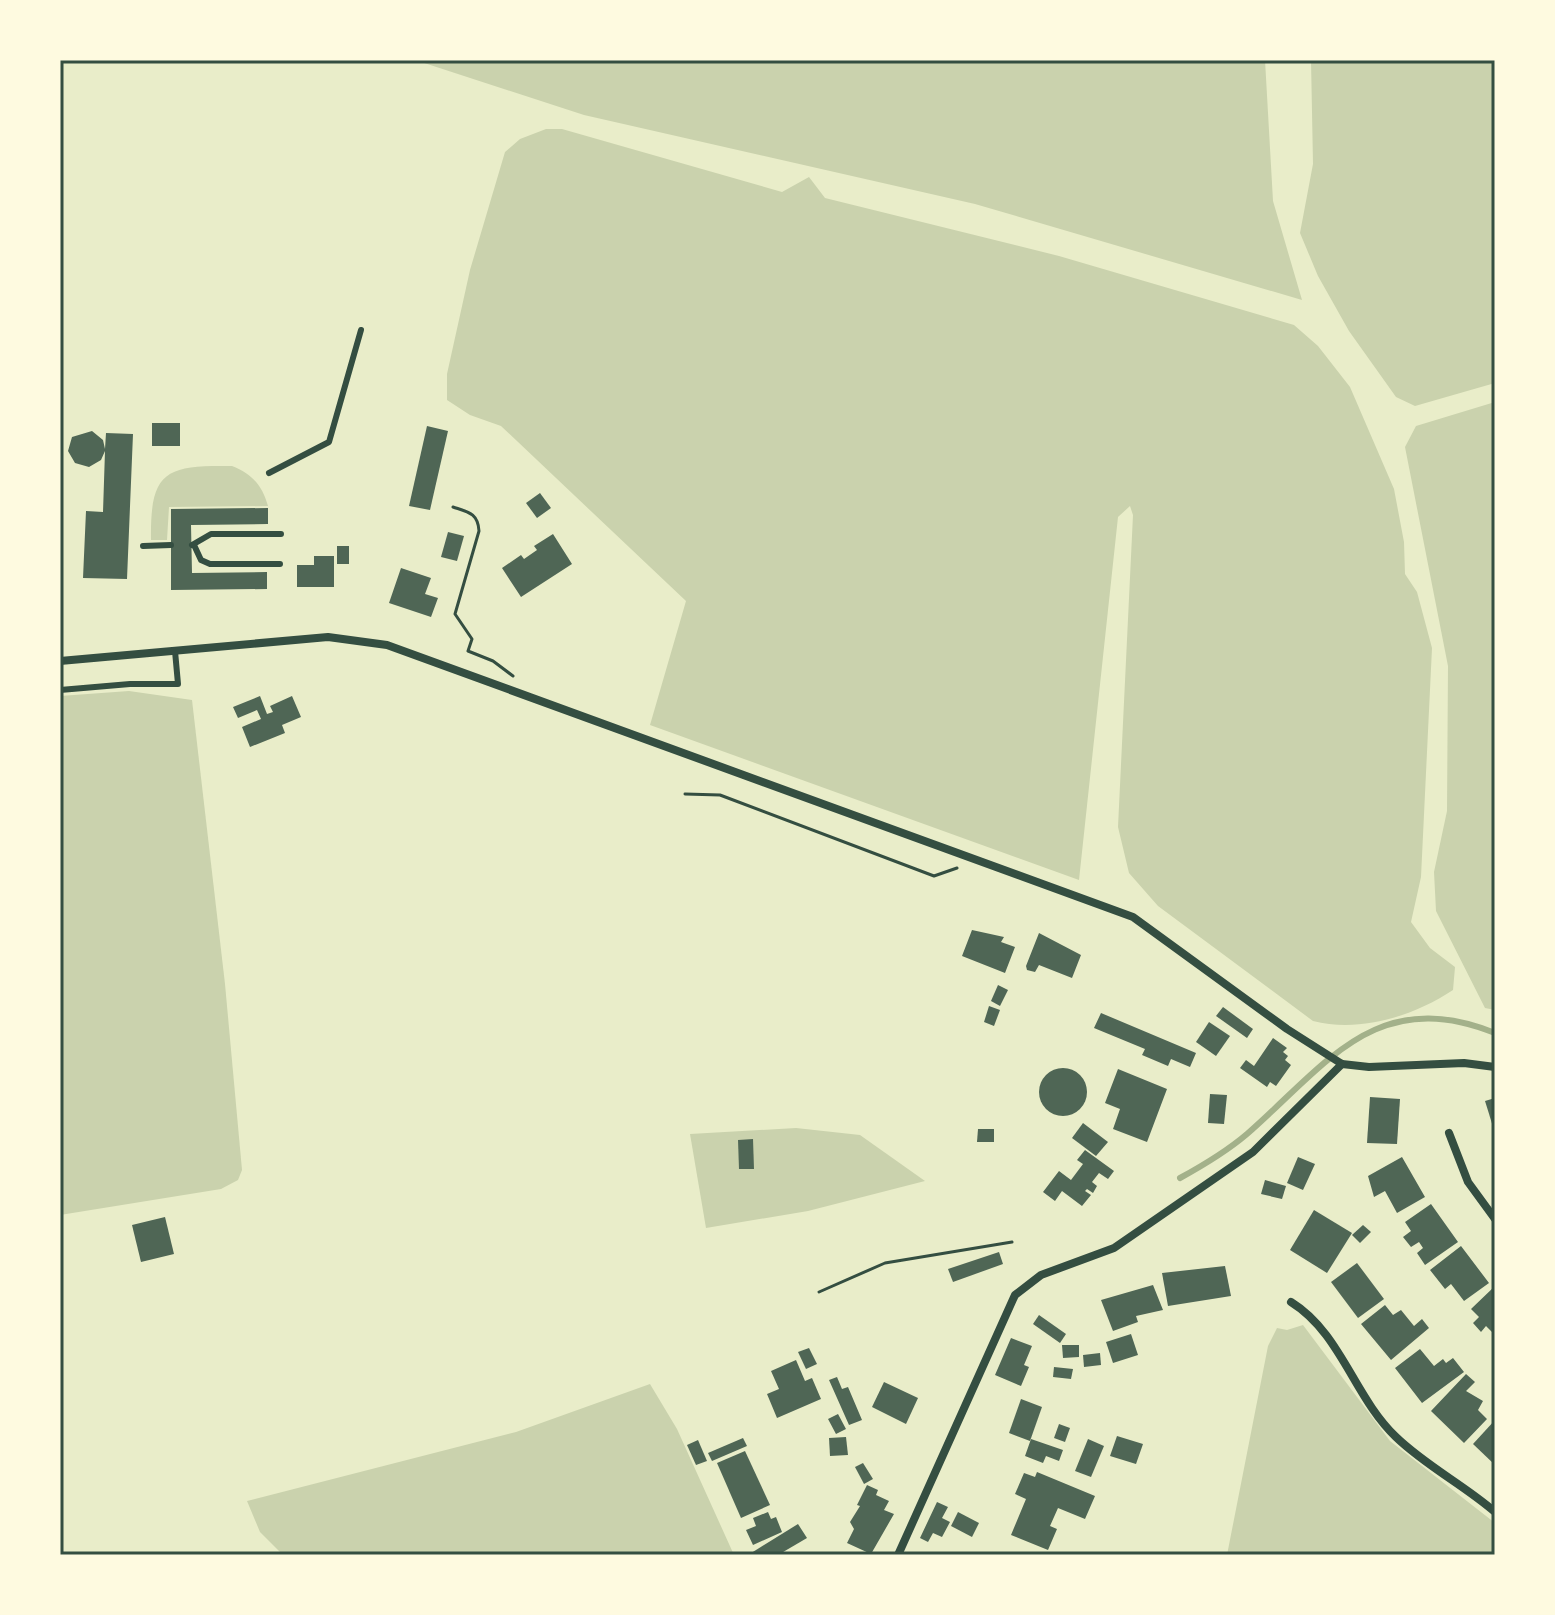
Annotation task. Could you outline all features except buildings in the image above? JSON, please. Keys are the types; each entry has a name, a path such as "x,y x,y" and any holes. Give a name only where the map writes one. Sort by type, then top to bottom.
{"street":[{"path":"60,661 328,637 387,645 1133,917 1339,1062 1369,1067 1464,1063 1495,1067"},
{"path":"898,1555 1015,1295 1041,1275 1114,1248 1253,1152 1339,1062"},
{"path":"1449,1133 1468,1182 1495,1219"},
{"path":"1291,1302 1319,1324 1366,1401 1396,1437 1495,1512"}],"lane":[{"path":"269,473 329,442 361,330"},
{"path":"280,564 210,564 201,560 193,545 211,534 281,534"},
{"path":"143,546 171,545"},
{"path":"60,690 130,684 178,684 175,651"}],"path":[{"path":"453,507 472,513 479,520 479,531 455,614 472,639 468,651 511,672 524,695"},
{"path":"685,794 720,795 934,876 974,859"},
{"path":"819,1292 873,1266 910,1256 1012,1242"}],"green space":[{"path":"415,60 1265,60 1273,201 1302,300 975,204 584,115"},
{"path":"1311,60 1495,60 1495,383 1415,406 1396,397 1349,331 1318,276 1300,233 1313,164"},
{"path":"546,129 562,129 782,192 809,177 825,198 1059,256 1294,325 1318,346 1350,387 1394,489 1404,542 1405,574 1417,592 1432,648 1421,877 1411,922 1430,948 1455,967 1453,990 1421,1008 1386,1020 1349,1025 1313,1021 1158,906 1129,873 1118,827 1133,515 1130,506 1118,517 1079,880 650,725 686,601 501,426 470,415 447,400 447,374 470,270 505,152 520,139"},
{"path":"1495,402 1495,1010 1485,1008 1436,911 1434,872 1447,811 1448,666 1405,447 1416,426"},
{"path":"232,466 255,481 268,506 169,507 167,540 151,540 154,499 166,477 191,467"},
{"path":"129,691 192,700 225,984 242,1170 238,1180 221,1189 60,1215 60,696"},
{"path":"796,1128 860,1135 925,1181 808,1211 706,1228 690,1134"},
{"path":"1303,1325 1390,1441 1495,1523 1495,1555 1227,1555 1268,1346 1277,1328 1287,1330"},
{"path":"650,1384 677,1429 734,1555 283,1555 260,1532 247,1501 516,1432"}],"waterway":[{"path":"1180,1178 1239,1140 1329,1059 1356,1040 1385,1026 1417,1019 1453,1021 1495,1033"}]}
